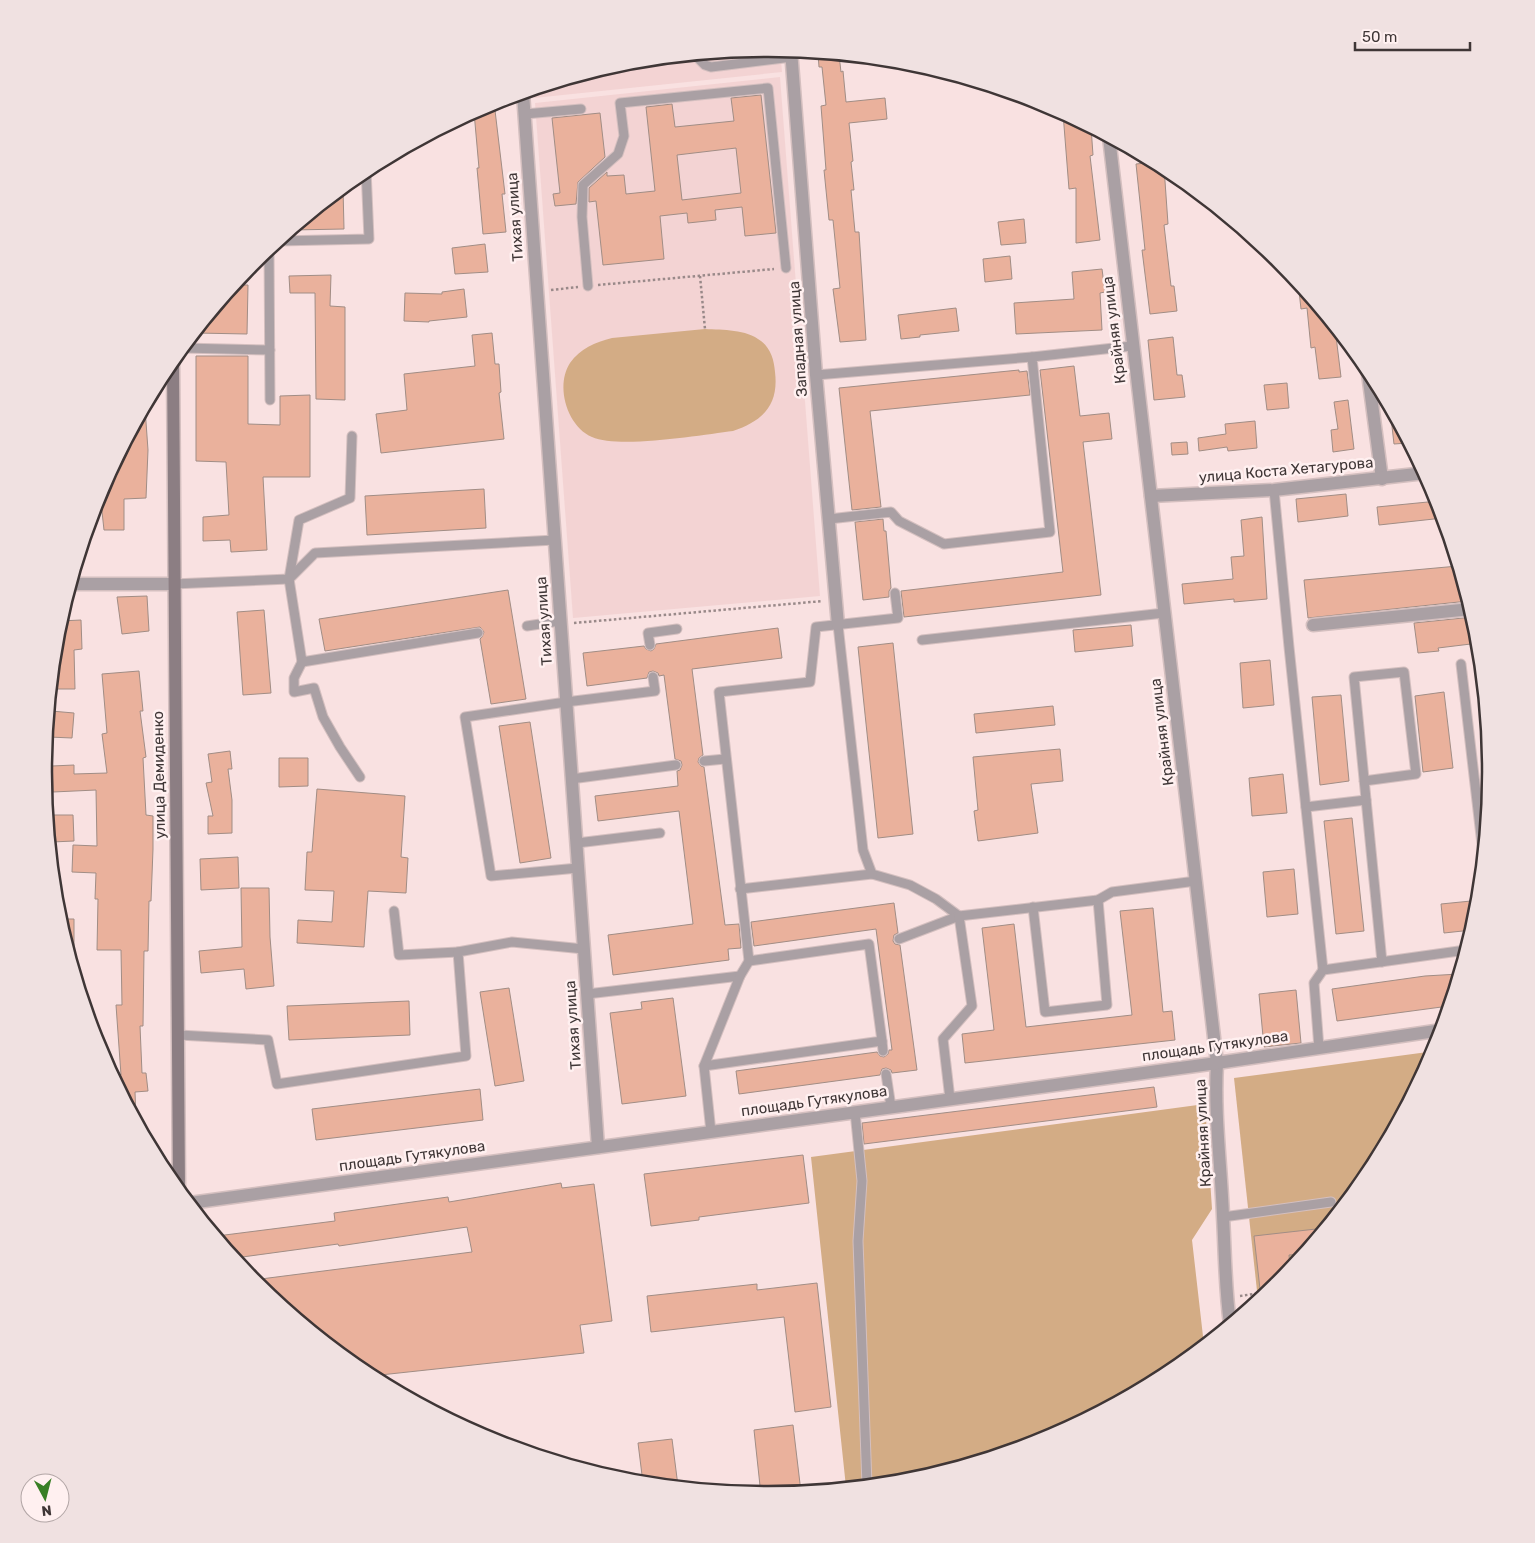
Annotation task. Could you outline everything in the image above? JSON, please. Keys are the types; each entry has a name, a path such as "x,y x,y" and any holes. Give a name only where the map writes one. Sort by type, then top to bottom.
{"main road":[{"name":"улица Демиденко","path":"172,375 179,1177"}],"street":[{"name":"Западная улица","path":"791,58 838,625"},
{"name":"Тихая улица","path":"523,100 555,540 565,622 566,702 598,1147"},
{"name":"Крайняя улица","path":"1110,144 1217,1063 1215,1095 1226,1298 1229,1317"},
{"path":"1370,386 1382,478"},
{"name":"улица Коста Хетагурова","path":"1150,496 1274,490 1417,474"},
{"path":"78,584 173,584"},
{"path":"1313,625 1464,610"},
{"name":"площадь Гутякулова","path":"197,1202 1217,1063 1433,1031"}],"lane":[{"path":"701,60 709,67 772,57"},
{"path":"588,286 582,217 583,185 618,154 624,136 620,103 768,88 786,268"},
{"path":"524,114 581,109"},
{"path":"289,241 370,239 367,179"},
{"path":"269,259 270,400"},
{"path":"816,375 1032,357 1132,346"},
{"path":"191,348 270,350"},
{"path":"829,519 891,512 899,521 944,544 1050,532 1032,357"},
{"path":"352,436 350,498 299,520 289,579 302,662 294,678 294,692 314,688 323,717 340,748 360,777"},
{"path":"1274,490 1323,970 1314,983 1319,1048"},
{"path":"173,584 289,579 315,553 555,540"},
{"path":"711,1132 704,1066 740,976 749,961 719,692 810,682 816,627 898,618 895,593"},
{"path":"922,640 1164,613"},
{"path":"527,626 565,622"},
{"path":"838,625 863,850 872,874"},
{"path":"650,645 648,633 677,629"},
{"path":"302,662 478,633"},
{"path":"1461,664 1480,827"},
{"path":"1364,781 1416,774 1404,672 1354,677 1364,781 1382,962"},
{"path":"578,868 491,876 466,717 655,691 653,677"},
{"path":"704,761 725,758"},
{"path":"571,779 676,765"},
{"path":"1306,808 1366,800"},
{"path":"577,843 660,833"},
{"path":"740,889 872,874 910,885 936,899 959,916 972,1006 943,1039 950,1099"},
{"path":"899,939 959,916 1098,900 1112,892 1196,881"},
{"path":"1033,908 1045,1012 1108,1005 1098,900"},
{"path":"394,911 399,955 458,952 512,942 584,950"},
{"path":"749,961 873,943 883,1051"},
{"path":"1323,970 1459,951"},
{"path":"179,1035 268,1040 277,1084 466,1056 458,952"},
{"path":"587,994 740,976"},
{"path":"704,1066 882,1041"},
{"path":"886,1074 891,1107"},
{"path":"855,1112 862,1181 858,1241 867,1479"},
{"path":"1223,1217 1331,1202"}],"path":[{"path":"537,291 786,268"},
{"path":"700,276 705,330"},
{"path":"565,622 827,601"},
{"path":"1226,1298 1255,1294"}],"shaded area":[{"path":"781,57 782,72 534,98 534,96 538,94 628,70 721,58"},
{"path":"780,77 820,596 573,618 535,103"},
{"path":"705,329 748,334 761,341 767,348 774,363 776,384 771,403 761,417 733,431 681,438 621,442 592,437 583,432 576,424 566,404 564,383 570,363 583,350 612,338"},
{"path":"1425,1052 1409,1088 1387,1129 1362,1169 1335,1207 1305,1243 1257,1292 1234,1078"},
{"path":"1205,1104 1212,1209 1192,1240 1203,1339 1125,1391 1084,1413 1041,1432 997,1449 953,1462 907,1473 845,1482 811,1157"}],"building":[{"path":"818,58 840,61 841,72 843,71 846,102 885,98 887,119 849,123 854,190 851,190 855,232 859,232 866,340 840,342 833,289 840,288 833,220 829,220 824,170 826,170 821,106 826,105 822,67 819,67"},
{"path":"761,95 776,233 745,236 742,207 715,210 716,220 688,223 687,213 660,216 664,259 603,265 596,201 589,202 589,188 607,172 607,176 624,175 626,194 655,191 646,107 672,104 675,127 734,121 731,98","holes":["736,148 741,193 682,200 677,155"]},
{"path":"495,111 505,194 502,194 506,232 483,234 477,168 479,168 475,120"},
{"path":"600,113 605,157 578,182 576,204 555,206 553,194 560,193 552,118"},
{"path":"1064,121 1092,134 1093,155 1090,156 1100,240 1076,243 1076,188 1069,189"},
{"path":"1143,163 1165,177 1168,224 1164,225 1171,286 1174,286 1177,311 1150,314 1142,250 1145,250 1136,164"},
{"path":"343,196 344,229 301,230"},
{"path":"1024,219 1026,243 1001,245 998,222"},
{"path":"485,244 488,272 455,274 452,248"},
{"path":"1010,256 1012,279 985,282 983,259"},
{"path":"1102,269 1105,292 1100,293 1102,330 1016,334 1014,303 1074,299 1072,272"},
{"path":"331,275 330,306 345,307 345,400 316,399 315,293 290,293 289,276"},
{"path":"244,285 248,285 247,334 202,333"},
{"path":"464,289 467,317 429,322 404,321 405,293 442,294 442,292"},
{"path":"1299,294 1336,338 1341,377 1319,379 1315,347 1311,348 1307,308 1301,309"},
{"path":"956,308 959,331 901,339 898,315"},
{"path":"492,333 495,364 499,364 501,392 499,393 504,439 381,453 376,414 407,410 404,374 475,366 472,335"},
{"path":"1173,337 1177,375 1182,375 1185,397 1154,400 1148,340"},
{"path":"196,356 248,356 248,424 280,425 280,396 310,395 310,477 263,477 267,550 231,552 230,540 203,541 203,517 229,515 226,462 196,461"},
{"path":"1074,366 1080,416 1109,413 1112,439 1083,442 1101,595 904,617 901,591 1063,572 1040,370"},
{"path":"1019,370 1019,372 1027,371 1030,395 870,411 881,507 852,510 839,388"},
{"path":"1287,383 1289,408 1267,410 1264,385"},
{"path":"1348,400 1354,449 1333,452 1331,430 1338,429 1334,402"},
{"path":"146,418 148,450 146,498 124,499 124,530 104,530 102,511 126,455"},
{"path":"1255,421 1257,448 1228,451 1227,447 1199,451 1198,438 1226,434 1225,424"},
{"path":"1392,422 1403,443 1394,444"},
{"path":"1187,442 1188,454 1172,455 1171,443"},
{"path":"484,489 486,528 367,535 365,496"},
{"path":"1346,494 1348,516 1298,522 1296,499"},
{"path":"1429,502 1436,519 1379,525 1377,507"},
{"path":"1262,517 1267,599 1234,602 1234,599 1184,604 1182,584 1233,579 1231,557 1244,556 1241,520"},
{"path":"883,519 884,531 886,531 891,588 889,597 863,600 855,522"},
{"path":"1452,567 1462,602 1308,618 1304,580"},
{"path":"508,590 526,699 491,704 480,639 484,632 480,627 325,651 319,619"},
{"path":"147,596 149,631 122,634 117,597"},
{"path":"264,610 271,693 243,695 237,612"},
{"path":"1466,618 1471,644 1438,648 1439,651 1418,653 1414,623"},
{"path":"81,620 82,649 74,650 75,689 58,689 66,632 69,621"},
{"path":"1131,625 1133,646 1075,652 1073,630"},
{"path":"778,628 782,658 692,669 703,755 699,758 698,762 704,767 725,925 739,924 741,948 728,949 729,960 613,975 608,935 693,924 679,811 598,821 595,796 678,786 677,771 680,770 682,765 681,761 675,759 664,675 659,676 658,673 653,671 649,672 647,678 587,686 583,653 644,646 651,651 656,644"},
{"path":"893,643 913,834 878,838 858,647"},
{"path":"1270,660 1274,705 1243,708 1240,663"},
{"path":"139,671 143,711 140,711 146,757 143,758 146,815 153,816 148,951 144,951 143,1026 140,1026 142,1073 146,1073 148,1091 135,1092 136,1106 120,1075 116,1005 122,1005 121,950 97,950 98,899 95,899 96,873 72,872 73,845 97,846 96,790 53,792 52,766 74,765 74,774 107,773 102,734 107,733 102,674"},
{"path":"1444,692 1453,768 1423,772 1415,696"},
{"path":"1341,695 1349,781 1320,785 1312,697"},
{"path":"1053,706 1055,725 976,733 974,714"},
{"path":"55,711 74,713 72,738 53,737"},
{"path":"530,722 551,858 520,863 499,726"},
{"path":"1060,749 1063,781 1031,784 1038,833 978,841 974,811 978,810 973,757"},
{"path":"230,751 232,769 228,769 232,800 232,833 208,834 208,816 213,816 206,783 212,782 208,754"},
{"path":"279,758 308,758 308,786 279,787"},
{"path":"1283,774 1287,813 1252,816 1249,778"},
{"path":"317,789 405,796 401,857 408,858 406,893 368,891 364,947 297,943 298,920 332,922 334,891 305,890 307,852 312,852"},
{"path":"54,815 73,815 74,841 57,842"},
{"path":"1352,818 1364,931 1336,934 1324,821"},
{"path":"238,857 239,888 201,890 200,859"},
{"path":"1294,869 1298,914 1267,917 1263,872"},
{"path":"241,888 269,888 274,986 246,989 244,969 201,973 199,951 242,947"},
{"path":"1471,901 1464,931 1444,933 1441,904"},
{"path":"894,903 898,933 894,935 893,941 895,944 900,945 917,1070 892,1073 891,1070 886,1068 882,1069 880,1075 739,1094 736,1071 877,1052 880,1056 884,1057 888,1054 889,1050 892,1050 876,929 754,946 751,922"},
{"path":"1153,908 1163,1012 1172,1011 1175,1040 965,1063 962,1034 994,1030 982,928 1014,924 1026,1027 1132,1015 1120,911"},
{"path":"68,919 74,919 74,944"},
{"path":"1453,974 1443,1007 1337,1021 1332,989 1425,976"},
{"path":"509,988 524,1081 495,1086 480,992"},
{"path":"1296,990 1301,1043 1264,1047 1259,994"},
{"path":"673,998 686,1096 622,1104 610,1013 642,1009 641,1002"},
{"path":"409,1001 410,1035 289,1040 287,1006"},
{"path":"1154,1087 1157,1107 864,1144 862,1123"},
{"path":"480,1089 483,1120 316,1140 312,1109"},
{"path":"803,1155 809,1203 699,1217 699,1220 651,1226 644,1174"},
{"path":"561,1183 562,1188 594,1184 612,1321 580,1325 584,1353 384,1375 332,1339 264,1279 472,1252 467,1227 339,1246 338,1244 243,1257 223,1235 335,1221 334,1213 448,1197 449,1202"},
{"path":"1317,1229 1294,1255 1289,1255 1289,1260 1260,1289 1254,1236"},
{"path":"817,1283 831,1407 795,1412 784,1317 651,1332 647,1296 757,1284 757,1290"},
{"path":"793,1425 800,1485 760,1486 754,1430"},
{"path":"672,1439 677,1480 642,1475 638,1443"}]}
